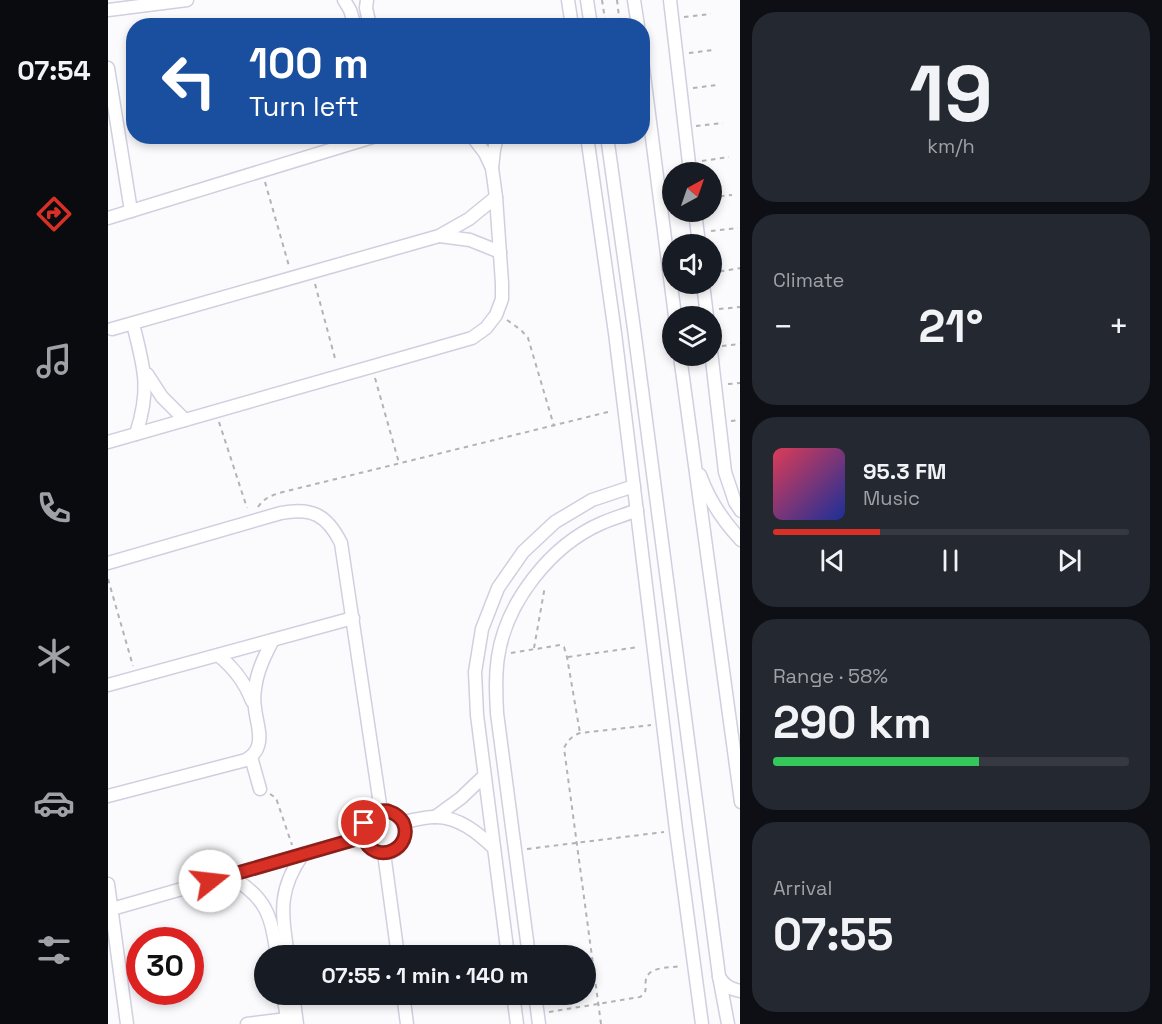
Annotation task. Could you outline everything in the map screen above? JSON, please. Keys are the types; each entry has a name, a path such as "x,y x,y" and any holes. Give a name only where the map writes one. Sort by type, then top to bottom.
{"street":[{"path":"108,10 187,0"},
{"path":"344,0 352,18"},
{"path":"367,0 368,18"},
{"path":"568,0 571,18"},
{"path":"587,0 590,18"},
{"path":"634,0 637,18"},
{"path":"670,0 689,162"},
{"path":"108,68 131,211"},
{"path":"650,122 674,306"},
{"path":"108,218 346,144"},
{"path":"478,144 492,168"},
{"path":"108,442 472,338 486,328 496,315 502,299 496,196 492,168 495,144"},
{"path":"588,144 615,333 702,1024"},
{"path":"607,144 634,329 719,976 728,1024"},
{"path":"112,329 439,236 469,219 496,196"},
{"path":"439,236 470,240 500,252"},
{"path":"133,324 145,371 152,385 185,420"},
{"path":"615,333 634,329"},
{"path":"681,366 740,786"},
{"path":"717,366 725,472 735,502 740,510"},
{"path":"136,434 145,403 145,371"},
{"path":"693,456 704,486 719,514 740,539"},
{"path":"507,945 477,715 475,672 482,629 498,588 523,552 555,522 592,500 634,486"},
{"path":"108,563 281,513 296,510 310,512 324,519 334,530 341,543 381,811"},
{"path":"528,945 497,713 498,655 503,636 518,601 540,569 568,543 601,523 637,510"},
{"path":"108,685 352,618"},
{"path":"652,630 673,628"},
{"path":"108,796 251,757 256,752 260,740 255,708 258,673 273,640"},
{"path":"219,655 241,678 255,708"},
{"path":"251,757 260,789"},
{"path":"435,817 462,798 484,776"},
{"path":"381,811 391,812 403,822 405,828 403,840 395,850 384,853 368,847 362,830 368,817 381,811"},
{"path":"403,822 435,817 452,820 468,826 494,848"},
{"path":"112,909 363,837"},
{"path":"384,853 397,945"},
{"path":"286,945 283,902 286,885 300,855"},
{"path":"230,876 250,890 266,908 275,945"},
{"path":"108,884 127,1024"},
{"path":"719,976 724,984 740,991"},
{"path":"286,1005 291,1022"},
{"path":"291,1022 292,1005"},
{"path":"404,1005 407,1024"},
{"path":"514,1005 516,1023"},
{"path":"247,1024 291,1022"}],"path":[{"path":"603,0 605,18"},
{"path":"617,0 619,18"},
{"path":"672,19 711,14"},
{"path":"676,55 713,50"},
{"path":"681,90 717,85"},
{"path":"685,128 723,123"},
{"path":"711,162 729,157"},
{"path":"262,171 293,278"},
{"path":"722,196 732,195"},
{"path":"716,234 738,228"},
{"path":"722,271 740,268"},
{"path":"313,272 339,376"},
{"path":"722,311 740,308"},
{"path":"496,315 513,323 528,338 554,426"},
{"path":"722,347 740,344"},
{"path":"371,366 399,464"},
{"path":"251,521 262,501 272,495 624,409"},
{"path":"215,411 251,521"},
{"path":"108,579 137,677"},
{"path":"534,649 546,582"},
{"path":"498,655 560,645 564,647 580,733"},
{"path":"567,657 654,645"},
{"path":"601,1024 564,748 574,735 580,733 663,723"},
{"path":"260,789 276,798 300,855"},
{"path":"515,851 676,830"},
{"path":"538,1019 598,1004 640,997 645,992 648,976 654,970 694,965"}],"route":[{"path":"210,881 363,837 368,847 378,852 390,852 400,846 405,828 396,815 381,811 368,817 364,823"}]}
